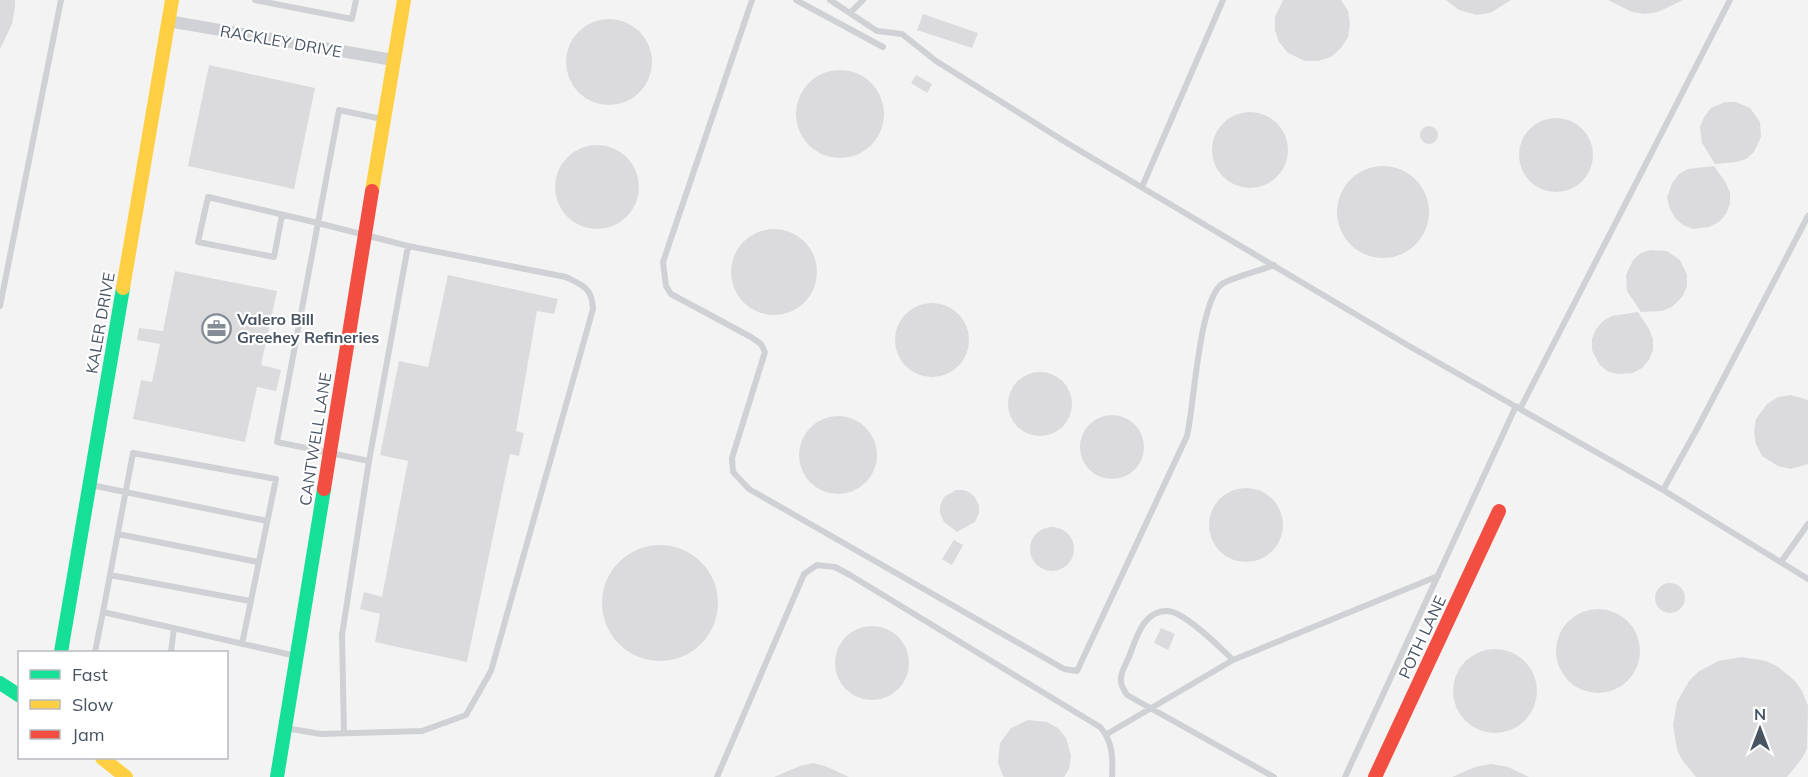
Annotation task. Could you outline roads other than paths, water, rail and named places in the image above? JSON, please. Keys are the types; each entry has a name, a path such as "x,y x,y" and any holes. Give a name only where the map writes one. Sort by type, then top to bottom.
{"street":[{"name":"KALER DRIVE","path":"61,651 172,0"},
{"name":"CANTWELL LANE","path":"277,777 404,0"},
{"name":"RACKLEY DRIVE","path":"168,21 393,60"},
{"name":"POTH LANE","path":"1375,777 1499,511"},
{"path":"0,683 18,695"},
{"path":"103,759 126,777"}],"lane":[{"path":"0,306 61,0"},
{"path":"255,0 352,19 356,0"},
{"path":"752,0 663,262 663,276 671,294 761,344 765,352 735,450 733,472 749,489 1064,669 1077,671 1187,436 1192,413 1197,354 1211,300 1221,285 1274,266"},
{"path":"796,0 883,47"},
{"path":"830,0 877,31 902,34 936,61 1142,187 1274,266 1663,490 1808,579"},
{"path":"850,13 863,0"},
{"path":"1142,187 1222,0"},
{"path":"1345,777 1518,407 1730,0"},
{"path":"369,461 277,442 339,110 383,119"},
{"path":"282,215 274,257 198,242 207,197 365,234 408,246 566,277 584,286 592,296 593,309 491,671 466,715 423,731 321,734 285,728"},
{"path":"1663,490 1703,419 1808,216"},
{"path":"344,733 342,635 369,461 408,246"},
{"path":"95,651 133,453 276,479 242,644"},
{"path":"90,485 267,521"},
{"path":"1780,562 1808,525"},
{"path":"118,534 258,562"},
{"path":"717,777 804,574 817,565 835,567 850,575 1090,721 1107,734 1111,747 1112,777"},
{"path":"110,574 250,601"},
{"path":"1107,734 1233,660 1438,576"},
{"path":"1233,660 1216,643 1180,615 1168,611 1153,614 1142,625 1120,676 1122,687 1127,695 1274,777"},
{"path":"103,612 297,656"},
{"path":"171,651 174,628"}],"place":[{"name":"Valero Bill Greehey Refineries","path":"216,328"}]}
